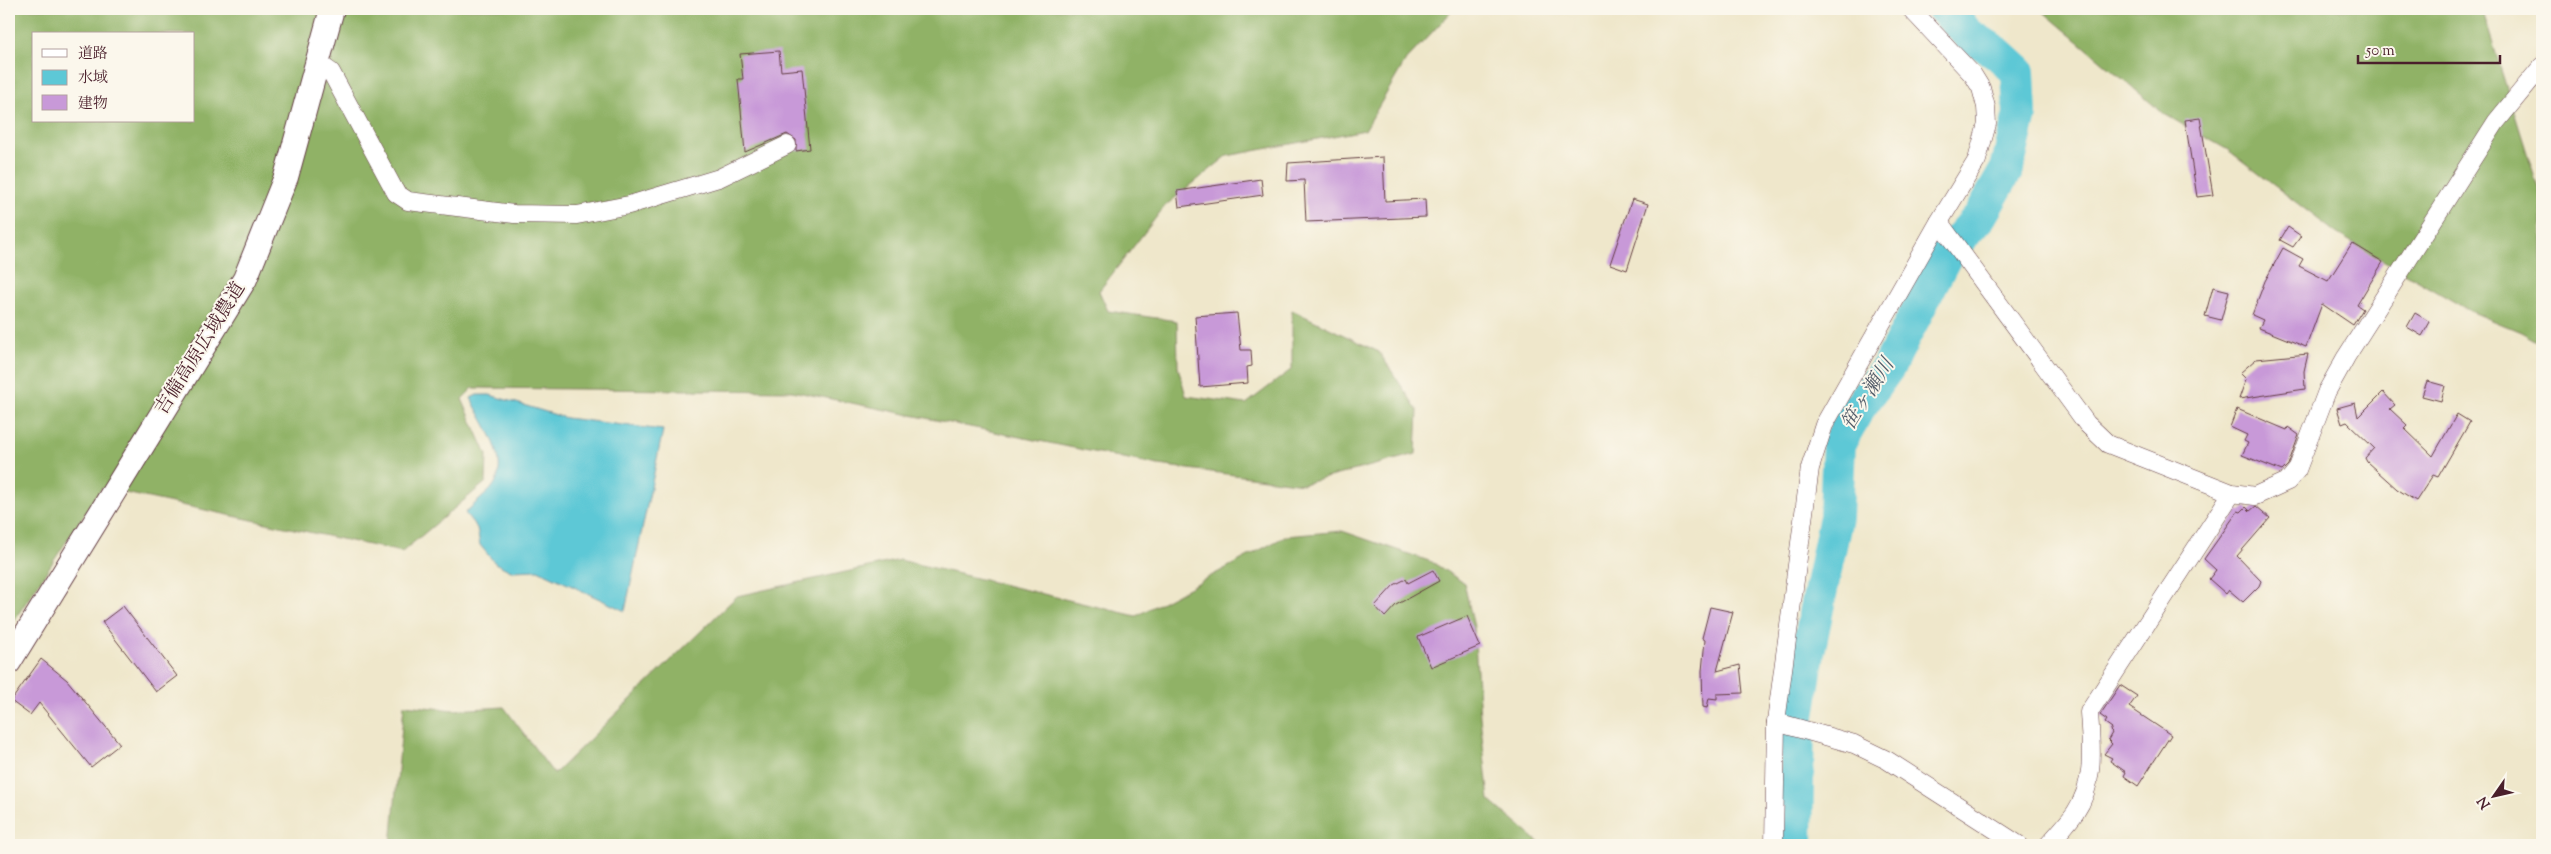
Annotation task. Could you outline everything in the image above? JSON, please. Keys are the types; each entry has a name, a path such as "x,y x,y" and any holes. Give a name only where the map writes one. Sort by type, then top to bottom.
{"street":[{"name":"吉備高原広域農道","path":"9,662 245,279 286,177 332,9"},
{"path":"1774,845 1782,724 1810,468 1824,425 1943,228 1977,160 1987,124 1982,88 1974,75 1911,9"},
{"path":"318,63 331,72 396,193 408,201 514,214 577,215 629,205 719,178 787,145"},
{"path":"1943,228 2087,424 2108,444 2232,493 2255,496 2288,481 2297,470 2327,391 2346,357 2496,122 2542,66"},
{"path":"2048,845 2076,812 2089,779 2092,754 2089,712 2232,493"},
{"path":"1782,724 1810,730 1854,744 1887,760 2019,845"}],"green space":[{"path":"9,9 1454,9 1406,60 1365,130 1227,156 1165,206 1099,291 1108,311 1177,321 1178,367 1186,396 1246,404 1292,369 1292,310 1379,352 1418,411 1416,454 1303,484 1158,465 792,391 473,388 462,399 487,455 486,482 402,552 102,488 9,628"},
{"path":"2040,9 2482,9 2542,201 2542,344 2521,332 2470,311 2336,233 2228,150 2164,114"},
{"path":"1342,531 1432,562 1464,583 1474,627 1480,717 1489,800 1542,845 391,845 404,705 454,710 504,707 554,774 737,596 900,560 1136,616 1286,536"}],"water":[{"path":"477,395 490,395 566,418 663,430 625,611 538,570 511,571 495,563 480,545 477,528 465,513 491,489 497,478 499,467 494,443 471,398"}],"building":[{"path":"779,51 781,71 802,69 810,149 796,151 796,140 787,134 745,152 738,79 743,79 740,54"},
{"path":"2200,118 2213,195 2197,197 2185,120"},
{"path":"1383,157 1385,201 1425,199 1426,217 1306,222 1304,180 1287,181 1288,163"},
{"path":"1261,179 1263,195 1179,207 1177,191"},
{"path":"1632,199 1648,204 1627,270 1610,264"},
{"path":"2288,227 2301,236 2293,247 2280,240"},
{"path":"2352,243 2383,262 2357,305 2363,309 2353,325 2322,304 2306,347 2259,328 2263,320 2252,315 2265,281 2283,248 2303,259 2299,266 2328,281"},
{"path":"2213,287 2229,291 2221,320 2205,316"},
{"path":"1237,313 1241,350 1251,350 1252,366 1247,367 1248,383 1200,387 1195,316"},
{"path":"2415,313 2430,322 2422,336 2407,327"},
{"path":"2308,354 2304,371 2305,389 2239,399 2246,379 2240,373 2256,359"},
{"path":"2427,381 2445,386 2441,401 2422,396"},
{"path":"2383,392 2395,405 2390,409 2407,425 2404,428 2433,456 2457,414 2470,422 2438,477 2433,475 2416,501 2397,489 2367,462 2365,458 2374,448 2347,422 2342,424 2337,408 2355,403 2358,417"},
{"path":"2237,409 2287,430 2288,427 2299,435 2288,465 2282,471 2242,455 2248,443 2244,441 2247,435 2230,427"},
{"path":"2256,506 2270,518 2237,556 2261,581 2259,586 2243,602 2229,590 2226,594 2209,579 2216,570 2204,559 2238,511 2241,512 2246,507 2250,511"},
{"path":"1433,570 1439,581 1396,605 1385,617 1375,606 1394,585 1406,579 1408,583"},
{"path":"123,606 177,676 156,692 102,622"},
{"path":"1710,607 1733,612 1717,671 1740,665 1743,693 1717,694 1717,699 1709,698 1707,708 1703,707 1702,671 1705,640 1702,638"},
{"path":"1467,616 1480,646 1431,667 1418,637"},
{"path":"41,659 67,680 120,744 91,767 39,703 30,715 11,701"},
{"path":"2120,685 2137,696 2129,707 2171,735 2138,786 2124,776 2126,772 2110,761 2112,758 2104,754 2112,744 2108,740 2112,733 2110,731 2112,728 2105,723 2107,720 2100,715"}],"waterway":[{"name":"笹ヶ瀬川","path":"1796,845 1798,716 1808,652 1836,517 1839,443 1858,409 1889,366 1947,253 1980,216 2007,169 2020,114 2018,72 1996,52 1969,35 1944,9"}]}
